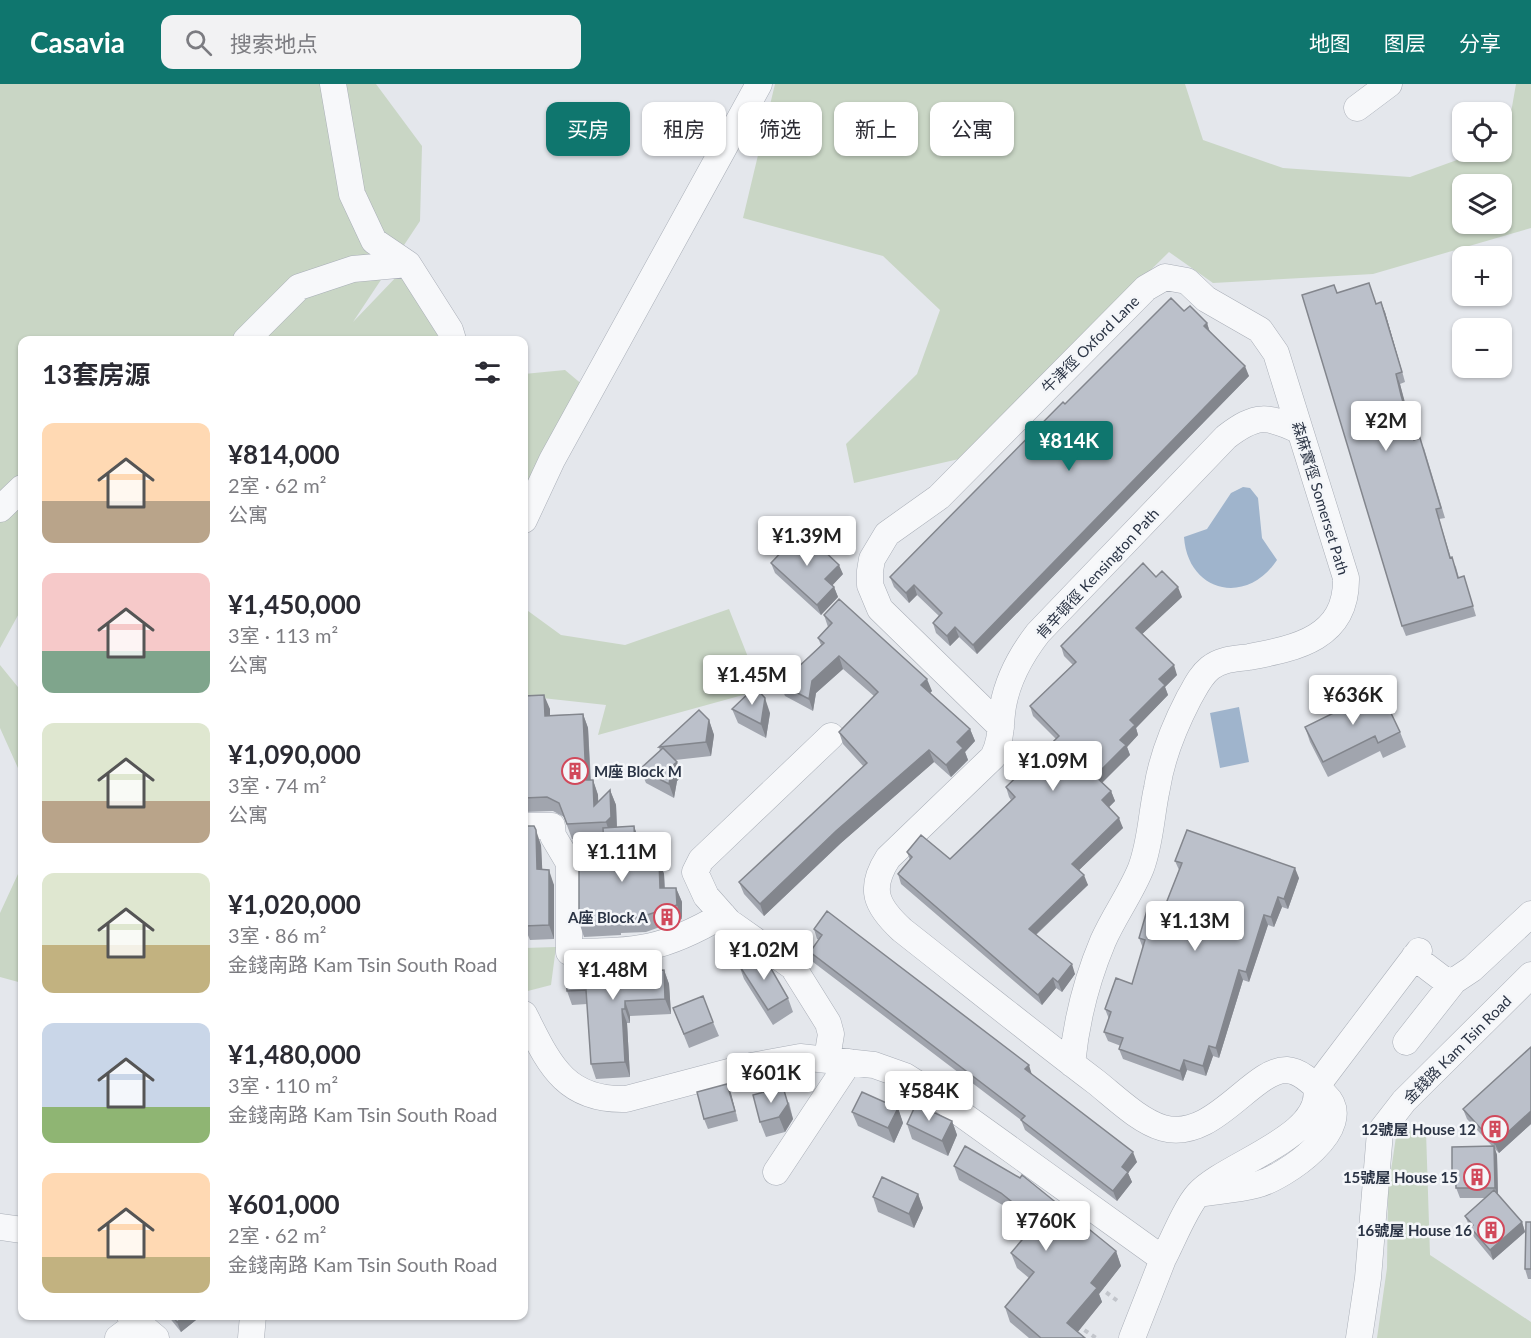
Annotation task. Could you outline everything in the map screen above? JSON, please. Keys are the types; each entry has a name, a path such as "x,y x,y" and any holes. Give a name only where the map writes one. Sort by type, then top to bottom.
{"street":[{"path":"333,84 352,194 374,241 408,264 452,336"},
{"path":"528,511 552,460 759,84"},
{"path":"1357,108 1389,84"},
{"path":"250,336 299,287 353,269 408,264"},
{"name":"牛津徑 Oxford Lane","path":"1001,727 880,609 870,585 872,559 887,534 939,497 1146,288 1165,277 1176,277 1195,287"},
{"name":"森麻實徑 Somerset Path","path":"1072,1064 1074,1046 1093,968 1104,939 1140,870 1150,842 1165,750 1200,679 1210,668 1227,659 1290,649 1315,638 1335,622 1345,603 1346,578 1276,353 1260,330 1206,299 1195,287"},
{"name":"肯辛頓徑 Kensington Path","path":"1300,431 1276,419 1261,418 1244,423 1226,437 1038,633 1012,677 1003,707 1001,738 993,757 888,858 877,875 880,908 902,930 1072,1064 1140,1115 1163,1128 1183,1129 1207,1122 1274,1073 1288,1070 1295,1072 1316,1087"},
{"path":"0,509 18,493"},
{"path":"776,1172 838,1061 831,1034 828,1023 793,967 755,942 723,915 706,896 695,872 696,867 831,736"},
{"path":"528,826 552,826 553,836 569,863 569,952 648,949 691,933 723,915"},
{"path":"1406,1042 1454,981 1472,969 1531,914"},
{"path":"1132,1338 1163,1259 1198,1194 1237,1166 1284,1140 1303,1124 1316,1106 1318,1098 1316,1087 1416,954 1443,979 1454,981"},
{"name":"金錢路 Kam Tsin Road","path":"1359,1338 1368,1278 1380,1132 1404,1101 1531,975"},
{"path":"528,1022 552,1069 571,1085 609,1099 626,1099 751,1066 800,1057 874,1065 905,1076 935,1095 1163,1259"},
{"path":"0,1227 18,1229"},
{"path":"251,1338 253,1320"}],"path":[{"path":"1004,1216 1031,1237"},
{"path":"1097,1285 1125,1306"},
{"path":"1069,1319 1096,1338"}],"green space":[{"path":"0,84 376,84 422,146 420,221 353,322 400,273 442,320 437,336 18,336 18,615 0,648"},
{"path":"775,84 1185,84 1203,140 1283,168 1410,177 1452,162 1512,162 1512,107 1516,84 1531,84 1531,228 1512,234 1512,174 1452,174 1452,234 1510,234 1469,246 1452,246 1452,251 1373,274 1213,283 1169,252 959,459 854,483 846,444 917,374 940,310 883,256 743,218 758,156 822,156 822,102 771,102"},
{"path":"565,370 584,386 528,509 528,374"},
{"path":"729,609 761,690 598,735 606,705 528,696 528,611 561,635 625,645"},
{"path":"0,665 18,687 18,768 0,728"},
{"path":"18,874 18,982 0,977 0,913"},
{"path":"556,947 551,985 528,991 528,948"},
{"path":"1397,1130 1426,1131 1430,1255 1531,1322 1531,1338 1377,1338 1387,1268 1388,1191"}],"water":[{"path":"1243,487 1250,488 1258,498 1262,538 1277,560 1265,575 1250,584 1235,588 1221,587 1207,581 1196,571 1188,556 1184,537 1207,529 1231,493"},
{"path":"1239,707 1249,762 1220,768 1210,713"}],"building":[{"path":"1369,283 1376,304 1381,302 1402,372 1396,374 1401,395 1414,440 1420,438 1441,508 1436,509 1450,558 1452,557 1458,578 1464,576 1473,606 1402,626 1302,295 1334,285 1337,293"},
{"path":"1171,298 1184,311 1190,306 1207,323 1204,326 1245,366 973,645 955,627 947,636 933,623 942,613 914,585 906,593 890,577 1063,402 1065,404"},
{"path":"802,530 839,565 825,579 834,587 817,605 771,563"},
{"path":"1143,563 1156,577 1162,571 1178,587 1136,628 1174,665 1159,679 1165,685 1130,720 1135,725 1120,740 1126,745 1095,776 1111,791 1102,800 1119,818 1072,864 1084,875 1029,929 1072,964 1058,982 1053,978 1038,995 898,874 912,857 907,852 921,835 950,859 1015,797 1006,787 1059,736 1030,706 1076,662 1061,646"},
{"path":"839,599 927,679 921,685 970,729 957,742 963,748 946,765 929,750 836,831 760,904 739,882 867,763 839,732 878,692 869,683 839,656 812,681 809,699 780,684 824,643 818,638 832,623 824,615"},
{"path":"755,687 765,698 761,724 732,709"},
{"path":"1380,690 1400,732 1378,743 1375,736 1323,762 1305,727"},
{"path":"544,695 545,716 583,714 586,780 593,780 594,806 610,790 611,817 606,822 567,824 559,803 547,797 528,798 528,696"},
{"path":"699,710 709,720 706,742 659,747"},
{"path":"663,748 677,762 672,766 669,784 640,769"},
{"path":"528,826 534,826 536,830 537,869 549,870 549,925 528,926"},
{"path":"634,826 636,861 659,860 660,888 676,888 677,905 641,917 616,919 616,921 579,922 579,869 605,868 603,828"},
{"path":"1187,830 1295,868 1284,899 1278,897 1271,917 1264,915 1246,972 1239,970 1216,1048 1209,1046 1203,1066 1184,1060 1180,1071 1119,1049 1123,1038 1104,1032 1111,1012 1105,1009 1116,978 1132,984 1145,940 1139,938 1148,907 1163,911 1182,863 1175,861"},
{"path":"827,911 1029,1065 1025,1069 1133,1152 1122,1167 1128,1172 1113,1191 1021,1120 1025,1116 810,952 822,935 814,929"},
{"path":"762,953 788,998 768,1010 739,965"},
{"path":"643,959 644,971 664,970 665,999 625,1001 625,1009 622,1009 625,1062 591,1064 586,990 567,991 566,966 607,964 607,960"},
{"path":"703,996 713,1022 684,1034 673,1008"},
{"path":"1531,1047 1531,1111 1495,1144 1463,1109"},
{"path":"727,1084 735,1111 704,1119 697,1092"},
{"path":"783,1087 788,1104 779,1117 760,1122 753,1095"},
{"path":"862,1092 898,1108 888,1128 852,1112"},
{"path":"916,1104 952,1121 942,1141 907,1124"},
{"path":"965,1146 1020,1178 1022,1175 1116,1251 1091,1283 1097,1288 1067,1323 1085,1338 1041,1338 1005,1307 1034,1272 1011,1253 1037,1222 1001,1193 954,1166"},
{"name":"15號屋 House 15","path":"1494,1146 1495,1188 1456,1188 1456,1177 1452,1177 1452,1147"},
{"path":"882,1177 918,1194 909,1214 873,1197"},
{"name":"16號屋 House 16","path":"1494,1190 1522,1222 1490,1250 1470,1227 1473,1225 1465,1216"},
{"path":"1526,1222 1531,1222 1531,1269 1525,1269"}],"place":[{"name":"M座 Block M","path":"575,771"},
{"name":"A座 Block A","path":"667,917"},
{"name":"12號屋 House 12","path":"1495,1129"},
{"name":"15號屋 House 15","path":"1477,1177"},
{"name":"16號屋 House 16","path":"1491,1230"}]}
